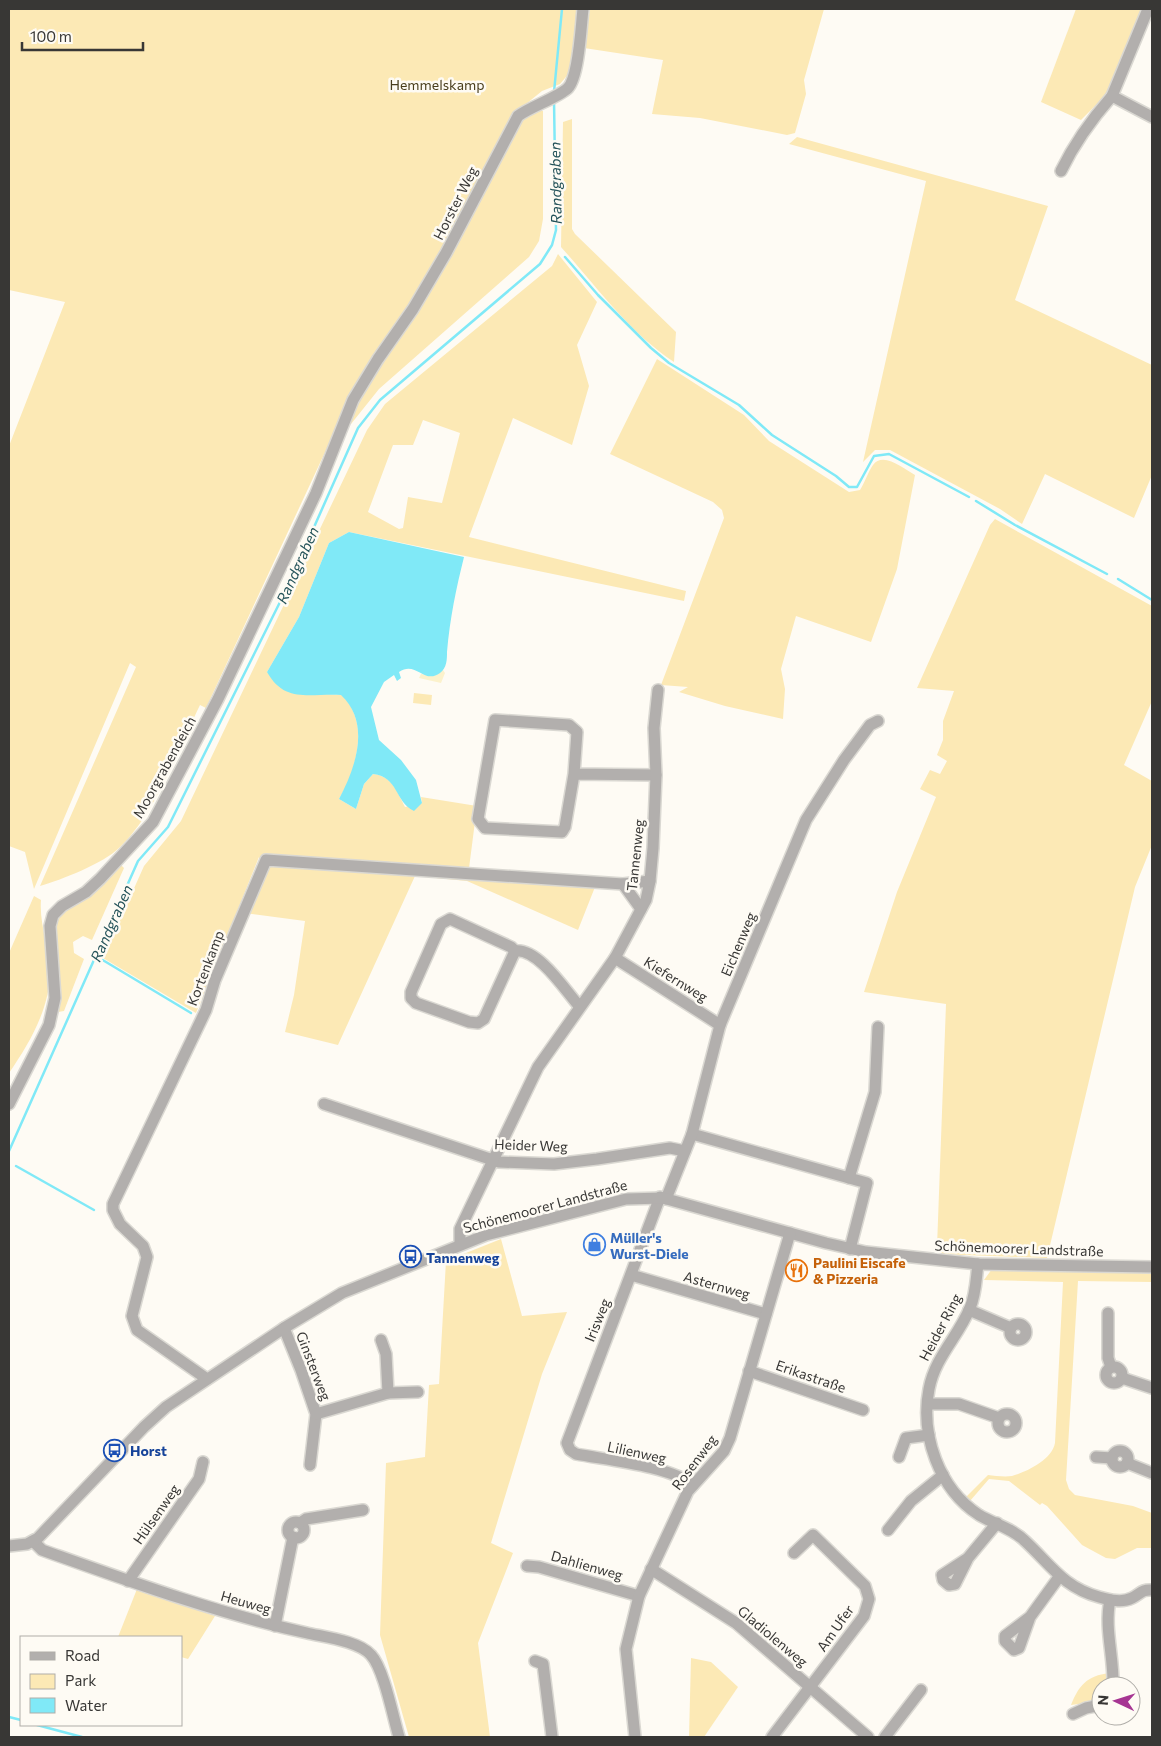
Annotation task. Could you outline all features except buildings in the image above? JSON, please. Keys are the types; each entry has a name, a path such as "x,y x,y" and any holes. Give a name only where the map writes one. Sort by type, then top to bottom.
{"street":[{"name":"Horster Weg","path":"344,421 358,392 413,309 446,254 518,116 532,106 565,90 573,80 583,9"},
{"path":"1062,171 1074,144 1088,122 1112,96 1148,9"},
{"path":"1112,96 1152,117"},
{"name":"Moorgrabendeich","path":"9,1104 49,1025 55,998 50,926 53,916 62,906 86,892 100,879 153,822 218,699 316,493 344,421"},
{"name":"Tannenweg","path":"460,1244 460,1229 538,1067 579,1006 615,958 641,909 650,881 656,775 654,728 658,690"},
{"path":"495,720 569,725 577,732 574,774 565,827 562,832 485,828 478,819 495,720"},
{"name":"Eichenweg","path":"663,1198 692,1134 720,1025 806,820 849,753 870,725 878,721"},
{"path":"574,774 656,775"},
{"name":"Kortenkamp","path":"207,1379 138,1330 132,1316 147,1257 143,1246 120,1224 113,1210 113,1204 206,1010 214,980 266,860 623,884 650,881"},
{"path":"623,884 641,909"},
{"path":"515,951 484,1019 478,1023 460,1019 416,1003 411,998 411,992 442,924 447,920 454,920 511,946 515,951 526,952 538,959 579,1006"},
{"name":"Kiefernweg","path":"615,958 720,1025"},
{"path":"849,1178 875,1092 878,1027"},
{"name":"Heider Weg","path":"324,1104 492,1161 554,1164 670,1148 685,1151"},
{"path":"692,1134 867,1183 850,1249"},
{"name":"Schönemoorer Landstraße","path":"33,1541 116,1455 166,1407 284,1328 342,1293 460,1244 540,1220 626,1199 663,1198 850,1249 978,1264 1152,1266"},
{"name":"Irisweg","path":"573,1453 568,1447 568,1438 663,1198"},
{"name":"Rosenweg","path":"635,1737 626,1649 639,1596 675,1516 693,1485 726,1447 790,1233"},
{"name":"Heider Ring","path":"978,1264 974,1298 970,1310 936,1366 928,1404 929,1435 934,1455 943,1476 974,1511 1025,1540 1059,1576 1080,1590 1110,1600 1126,1600 1142,1590 1152,1590"},
{"name":"Asternweg","path":"631,1275 766,1314"},
{"path":"970,1310 1011,1328"},
{"path":"1108,1313 1108,1358 1111,1367 1120,1369 1122,1378 1152,1388"},
{"name":"Ginsterweg","path":"284,1328 316,1414 310,1466"},
{"path":"381,1340 386,1354 388,1393"},
{"name":"Erikastraße","path":"750,1371 863,1410"},
{"name":"Ginsterweg","path":"316,1414 388,1393 418,1392"},
{"path":"928,1404 959,1404 999,1418"},
{"path":"899,1457 906,1438 929,1435"},
{"path":"1096,1457 1112,1458 1116,1452 1124,1452 1128,1458 1127,1463 1152,1473"},
{"name":"Lilienweg","path":"573,1453 661,1471 682,1478 693,1485"},
{"name":"Hülsenweg","path":"128,1581 199,1479 204,1462"},
{"path":"888,1530 911,1500 943,1476"},
{"path":"275,1626 293,1537 289,1534 288,1528 293,1522 300,1523 306,1519 363,1510"},
{"path":"968,1558 997,1523"},
{"name":"Am Ufer","path":"772,1737 864,1616 869,1599 865,1586 814,1535 794,1553"},
{"path":"9,1546 33,1541"},
{"name":"Heuweg","path":"33,1541 42,1550 128,1581 275,1626 348,1642 371,1654 381,1676 399,1737"},
{"name":"Dahlienweg","path":"527,1566 539,1567 639,1596"},
{"name":"Gladiolenweg","path":"651,1569 736,1623 868,1737"},
{"path":"1030,1617 1059,1576"},
{"path":"1110,1600 1107,1616 1114,1676"},
{"path":"535,1661 543,1664 552,1737"},
{"path":"885,1737 921,1690"},
{"path":"1073,1714 1091,1707"}],"green space":[{"name":"Hemmelskamp","path":"9,9 578,9 571,71 560,84 542,91 515,113 443,252 340,420 206,708 200,705 165,781 143,818 132,834 112,854 82,870 40,886 136,667 130,663 34,889 25,852 9,846 9,446 65,302 9,290"},
{"path":"590,9 824,9 804,80 806,94 795,133 787,135 700,118 652,114 663,60 584,48"},
{"path":"1076,9 1143,9 1106,95 1081,120 1041,102"},
{"path":"535,109 543,111 543,219 539,241 529,257 379,389 351,424 347,423 356,402 520,118"},
{"path":"572,119 572,229 676,332 674,362 628,323 561,247 563,122"},
{"path":"797,137 1048,206 1015,300 1152,365 1152,475 1134,518 1045,474 1022,524 1000,509 890,450 875,450 863,462 926,181 789,144"},
{"path":"558,254 597,302 577,345 589,386 572,445 513,418 469,537 686,591 684,601 349,532 329,543 299,617 267,672 325,694 342,695 349,704 357,723 358,743 350,778 339,799 356,809 364,784 373,774 380,775 393,785 405,807 422,803 421,797 477,806 468,876 595,887 578,930 467,881 415,876 338,1045 285,1032 294,995 305,921 244,913 265,876 259,857 196,1013 103,958 144,866 181,821 367,430 385,404 552,266","holes":["423,420 460,433 442,503 408,497 403,528 399,529 368,512 393,445 413,445"]},
{"path":"657,359 744,415 769,441 849,492 860,490 877,461 888,460 894,462 915,475 897,569 871,642 796,616 781,669 785,689 783,719 725,706 679,692 688,687 661,685 724,518 722,510 713,502 610,454"},
{"path":"995,519 1152,606 1152,701 1124,765 1152,781 1152,845 1135,887 1047,1258 939,1254 937,1247 946,1004 864,992 897,892 936,797 920,789 930,770 940,774 947,761 937,755 943,740 943,721 954,691 917,688 990,525"},
{"path":"414,693 432,695 431,705 413,703"},
{"path":"121,865 124,868 92,940 83,936 73,942 74,953 84,959 64,1011 58,1012 54,937 56,918 63,911 101,887"},
{"path":"34,896 41,900 42,919 50,965 49,987 37,1026 9,1073 9,953"},
{"path":"501,1239 522,1316 567,1312 542,1374 491,1543 513,1553 478,1643 490,1737 409,1737 380,1635 386,1463 425,1457 429,1385 439,1384 446,1261"},
{"path":"992,1269 1152,1270 1152,1282 1078,1281 1066,1480 1069,1489 1075,1495 1133,1506 1152,1513 1152,1548 1137,1548 1115,1559 1106,1558 1082,1545 1047,1506 1042,1503 1040,1505 1009,1481 989,1479 970,1501 966,1497 988,1475 1012,1476 1038,1464 1049,1455 1055,1443 1063,1282 984,1280"},
{"path":"137,1589 215,1616 188,1659 182,1657 182,1636 118,1636"},
{"path":"691,1658 711,1662 738,1687 704,1737 689,1737"},
{"path":"1109,1673 1109,1676 1095,1676"},
{"path":"1091,1678 1091,1702 1071,1705 1077,1692"}],"sand":[{"path":"443,670 445,673 441,683 419,678 421,674 433,676"}],"water":[{"path":"349,532 464,557 454,604 448,639 447,660 444,669 434,676 424,675 410,669 399,672 401,678 397,681 394,675 384,682 371,707 379,740 401,760 416,780 422,803 414,811 408,807 388,780 373,774 364,784 356,809 339,799 351,773 358,746 356,719 350,706 341,695 299,695 290,693 274,682 267,672 299,617 329,543"}],"waterway":[{"name":"Randgraben","path":"554,92 562,9"},
{"name":"Randgraben","path":"9,1151 138,861 168,827 287,588 358,428 380,400 540,264 552,245 556,230 554,100"},
{"path":"565,257 598,295 651,348 669,363 739,405 772,435 836,476 849,487 857,487 874,456 889,454 969,497"},
{"path":"976,501 1015,525 1107,574"},
{"path":"1118,579 1152,600"},
{"path":"96,956 191,1013"},
{"path":"16,1166 94,1210"},
{"name":"Randgraben","path":"9,1717 20,1720"},
{"name":"Randgraben","path":"41,1726 82,1737"}],"place":[{"name":"Müller's Wurst-Diele","path":"594,1245"},
{"name":"Tannenweg","path":"410,1257"},
{"name":"Paulini Eiscafe & Pizzeria","path":"797,1270"},
{"name":"Horst","path":"114,1450"}]}
